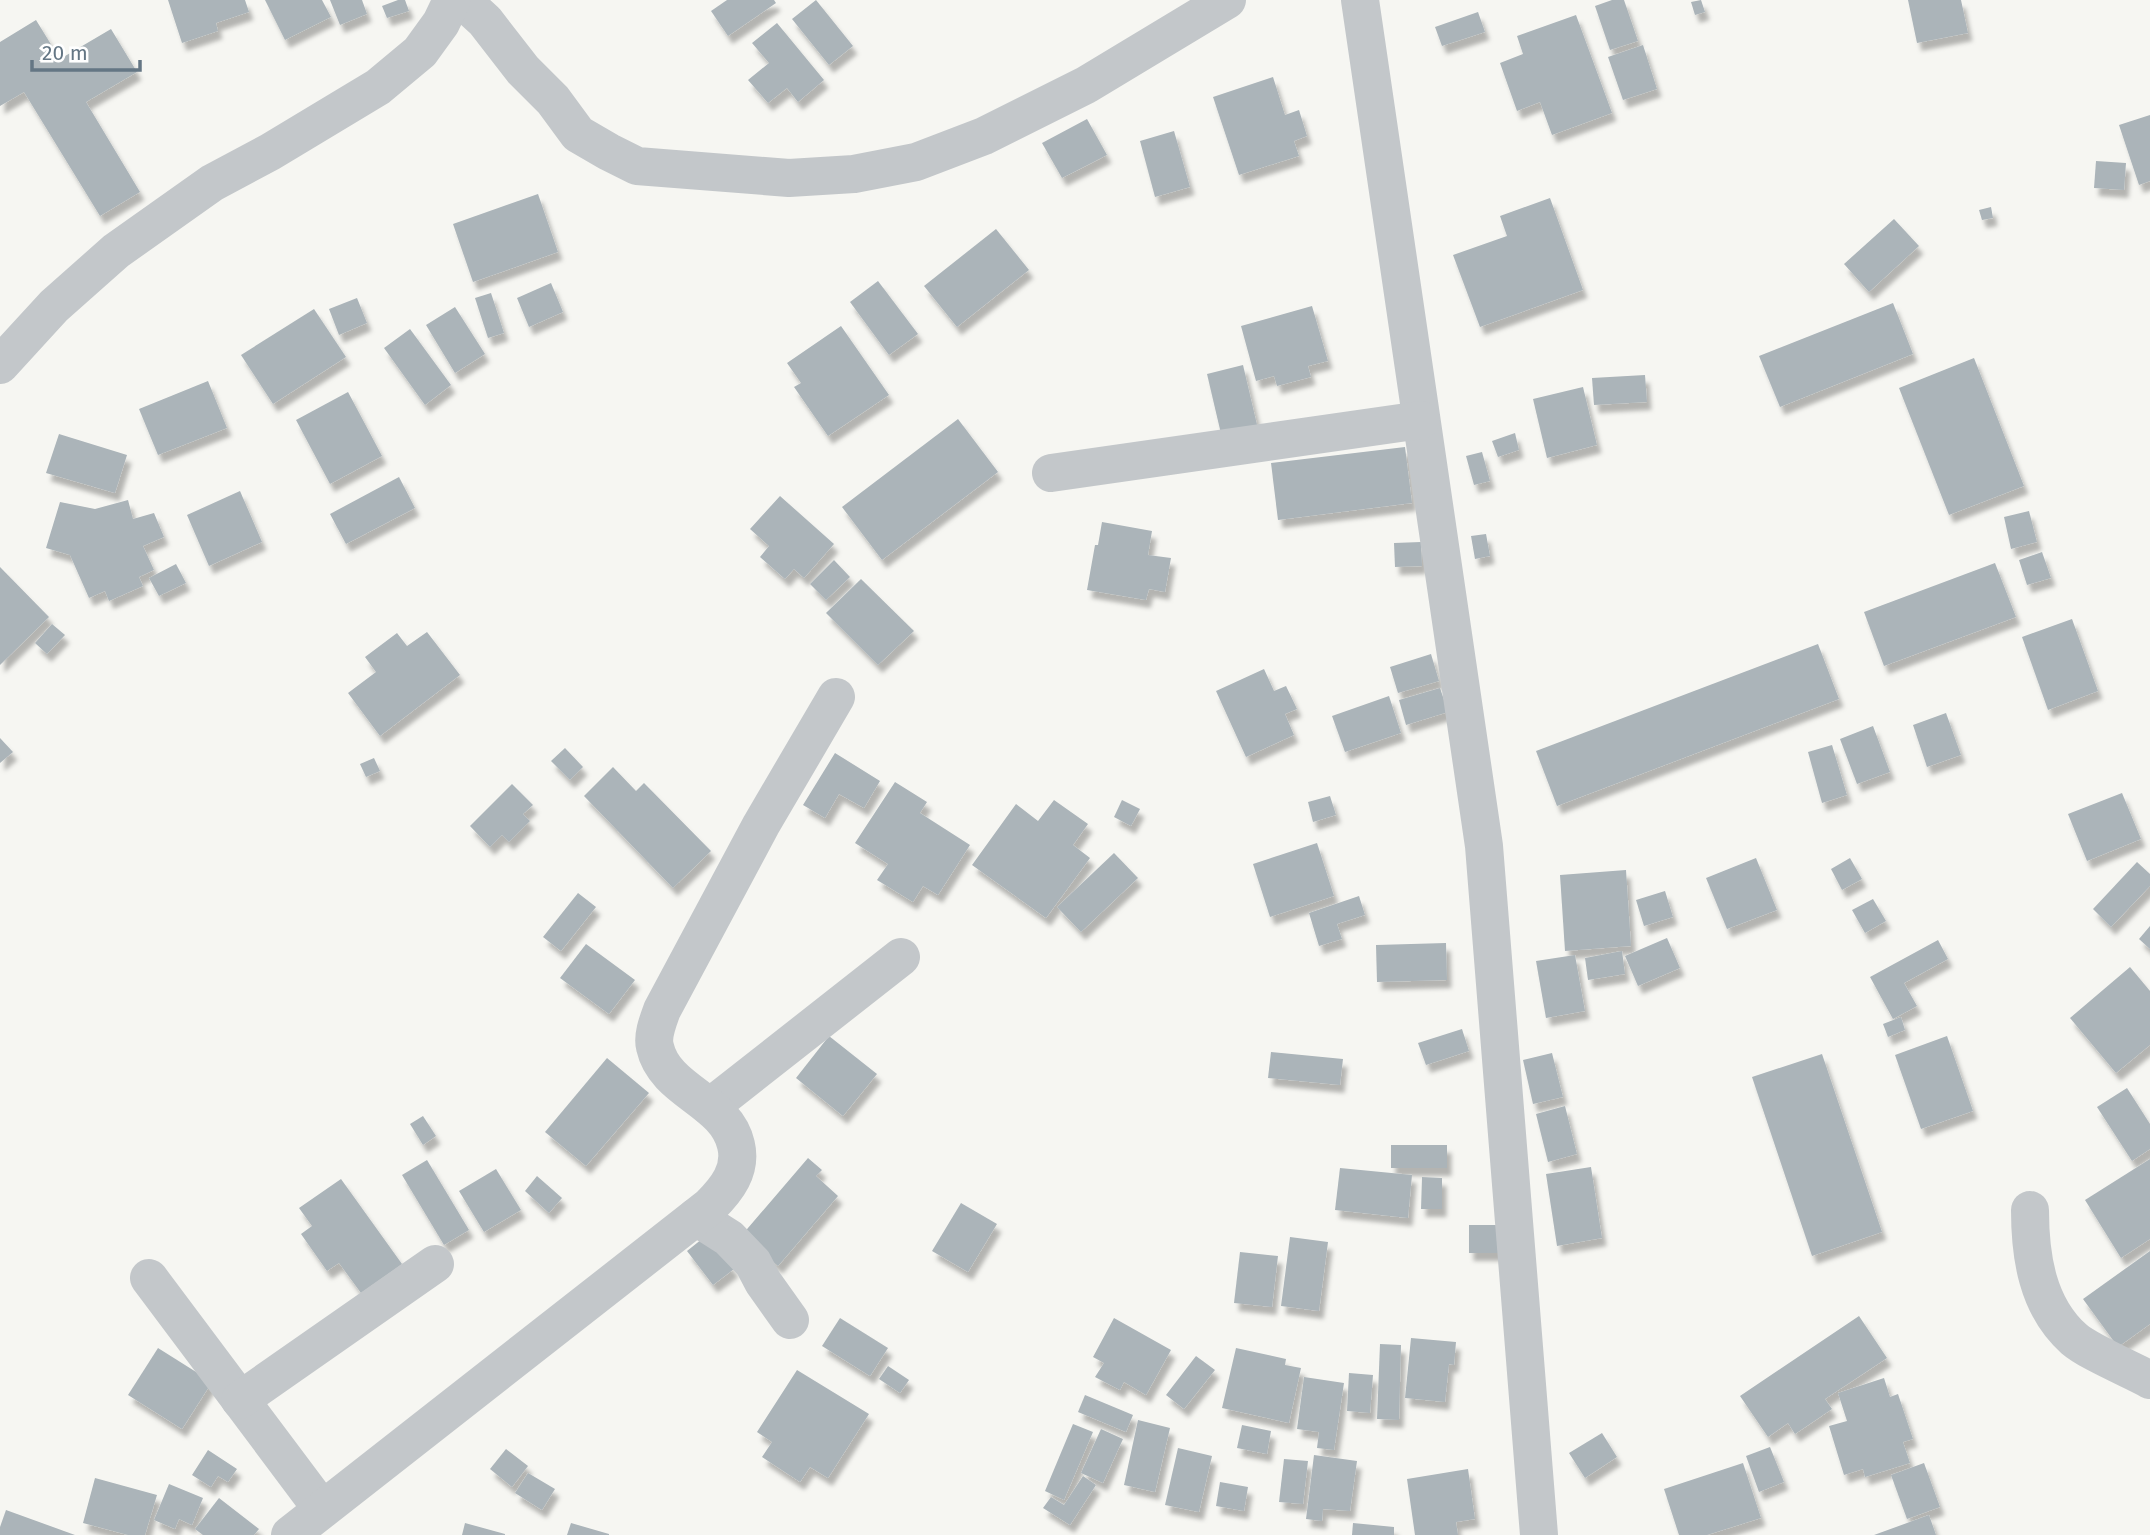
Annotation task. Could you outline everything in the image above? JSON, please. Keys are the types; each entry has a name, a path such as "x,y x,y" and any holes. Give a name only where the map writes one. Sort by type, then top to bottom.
{"street":[{"path":"0,365 54,306 116,251 212,183 270,152 378,87 420,52 441,23 452,0"},
{"path":"462,0 485,21 523,70 553,100 578,134 609,152 637,166 789,178 854,174 916,162 984,136 1086,85 1227,0"},
{"path":"1360,0 1483,846 1539,1535"},
{"path":"1051,473 1421,420"},
{"path":"290,1535 723,1193 734,1175 738,1155 734,1137 725,1119 672,1076 654,1046 656,1028 662,1010 754,837 836,697"},
{"path":"710,1107 901,957"},
{"path":"2030,1210 2030,1249 2036,1274 2056,1318 2075,1340 2150,1380"},
{"path":"696,1217 729,1238 753,1263 790,1320"},
{"path":"240,1399 435,1264"},
{"path":"149,1278 322,1509"}],"building":[{"path":"168,0 245,0 249,12 216,23 218,31 182,43"},
{"path":"265,0 322,0 331,17 285,40"},
{"path":"330,0 362,0 367,14 340,25"},
{"path":"405,0 409,11 387,18 382,6"},
{"path":"727,0 774,0 776,3 728,36 711,11"},
{"path":"816,0 853,46 829,65 792,19"},
{"path":"1612,0 1624,0 1638,41 1610,50 1595,6"},
{"path":"1701,0 1705,12 1695,15 1691,2"},
{"path":"1908,0 1961,0 1968,33 1917,43"},
{"path":"1478,12 1485,32 1442,46 1435,27"},
{"path":"1576,15 1612,113 1552,135 1540,102 1517,111 1500,63 1523,54 1517,36"},
{"path":"36,20 60,59 111,29 137,72 86,102 140,192 100,216 24,92 0,106 0,42"},
{"path":"777,23 824,80 798,102 787,88 768,103 748,80 769,63 752,43"},
{"path":"1643,45 1657,89 1623,100 1608,57"},
{"path":"1273,77 1285,115 1299,110 1307,136 1294,141 1299,156 1239,175 1213,97"},
{"path":"2150,115 2150,181 2139,185 2119,125"},
{"path":"1087,119 1107,155 1062,178 1042,143"},
{"path":"1174,131 1190,187 1155,197 1140,141"},
{"path":"2096,161 2126,163 2124,190 2094,188"},
{"path":"538,194 558,252 473,282 453,224"},
{"path":"1550,198 1583,290 1480,327 1453,255 1507,236 1500,216"},
{"path":"1991,207 1993,218 1982,220 1979,210"},
{"path":"1894,219 1919,246 1869,292 1844,264"},
{"path":"996,229 1029,270 957,327 924,286"},
{"path":"878,281 918,334 889,355 850,302"},
{"path":"551,283 563,312 529,327 517,298"},
{"path":"491,293 504,333 488,338 475,298"},
{"path":"357,298 367,323 339,335 329,309"},
{"path":"1893,303 1913,354 1780,407 1759,356"},
{"path":"1312,306 1328,361 1308,366 1311,377 1277,386 1274,376 1256,381 1241,326"},
{"path":"455,307 485,354 455,373 426,325"},
{"path":"314,309 346,357 273,404 241,355"},
{"path":"841,326 889,395 828,436 794,387 801,383 787,363"},
{"path":"410,329 451,385 425,405 384,348"},
{"path":"1974,358 2024,486 1949,515 1899,388"},
{"path":"1243,365 1258,429 1222,438 1207,374"},
{"path":"1645,375 1647,402 1594,405 1592,378"},
{"path":"208,381 227,428 158,455 139,409"},
{"path":"1583,387 1597,445 1547,458 1533,399"},
{"path":"348,392 382,456 330,484 296,420"},
{"path":"958,419 998,472 882,560 842,507"},
{"path":"1515,433 1519,450 1498,457 1492,441"},
{"path":"59,434 127,455 115,493 46,473"},
{"path":"1405,447 1412,503 1278,520 1271,463"},
{"path":"1482,452 1490,481 1474,485 1466,456"},
{"path":"399,477 415,508 346,544 330,514"},
{"path":"240,491 262,542 209,566 187,515"},
{"path":"780,496 834,544 804,578 794,569 785,579 760,557 769,546 750,529"},
{"path":"128,500 133,519 154,513 164,537 143,546 154,570 139,577 143,586 109,601 105,591 89,598 70,555 46,548 60,502 95,509"},
{"path":"2029,511 2037,542 2011,549 2004,517"},
{"path":"1102,522 1152,531 1148,555 1171,558 1165,592 1149,589 1146,600 1087,590"},
{"path":"1486,534 1490,556 1475,559 1471,536"},
{"path":"1421,542 1422,566 1395,567 1394,543"},
{"path":"2042,552 2051,578 2027,585 2019,560"},
{"path":"834,560 850,577 826,600 810,584"},
{"path":"1995,563 2016,617 1884,666 1864,612"},
{"path":"176,564 186,583 159,596 149,578"},
{"path":"0,567 49,617 0,665"},
{"path":"861,579 914,631 878,665 826,613"},
{"path":"2072,619 2098,691 2048,710 2022,637"},
{"path":"52,624 65,635 47,654 35,643"},
{"path":"427,632 460,675 380,736 348,693 376,672 365,657 397,633 407,646"},
{"path":"1818,644 1839,699 1557,806 1536,751"},
{"path":"1431,654 1439,681 1398,693 1390,667"},
{"path":"1264,669 1274,691 1286,686 1297,709 1285,714 1294,735 1246,757 1216,691"},
{"path":"1440,688 1448,712 1406,725 1399,700"},
{"path":"1389,696 1401,733 1345,752 1332,716"},
{"path":"1946,713 1961,755 1927,767 1913,725"},
{"path":"1873,726 1890,772 1857,784 1840,739"},
{"path":"0,738 13,752 0,763"},
{"path":"1832,745 1847,795 1822,803 1808,752"},
{"path":"565,748 583,767 570,780 551,761"},
{"path":"835,753 880,781 864,808 839,794 825,818 803,805"},
{"path":"374,758 380,771 366,777 360,764"},
{"path":"613,767 636,791 644,783 711,851 673,888 584,796"},
{"path":"895,782 927,802 920,813 970,845 938,895 923,886 913,902 877,880 888,864 855,843"},
{"path":"512,784 533,805 523,814 530,821 509,842 502,835 490,847 470,826"},
{"path":"2122,793 2141,839 2087,861 2068,814"},
{"path":"1330,796 1336,815 1313,822 1308,802"},
{"path":"1054,800 1088,824 1073,845 1090,858 1046,918 972,865 1016,804 1038,821"},
{"path":"1122,800 1140,809 1131,826 1114,817"},
{"path":"1317,843 1334,896 1270,917 1253,864"},
{"path":"1114,853 1138,878 1081,932 1057,907"},
{"path":"1756,858 1777,910 1727,929 1706,878"},
{"path":"1850,858 1862,879 1842,890 1831,869"},
{"path":"2137,862 2150,874 2150,886 2111,927 2093,909"},
{"path":"1626,870 1631,946 1565,951 1560,875"},
{"path":"1665,891 1673,917 1644,926 1636,900"},
{"path":"578,893 596,907 561,951 543,937"},
{"path":"1359,896 1365,915 1337,924 1342,939 1319,946 1309,913"},
{"path":"1873,899 1886,921 1865,933 1852,910"},
{"path":"2150,926 2150,949 2139,939"},
{"path":"1667,938 1680,968 1638,986 1625,956"},
{"path":"1938,940 1948,959 1904,983 1917,1006 1893,1019 1870,977"},
{"path":"1446,943 1447,980 1377,982 1376,945"},
{"path":"586,944 635,980 609,1014 560,978"},
{"path":"1622,951 1625,974 1588,980 1585,958"},
{"path":"1575,955 1585,1011 1546,1018 1536,961"},
{"path":"2130,967 2150,991 2150,1045 2116,1073 2070,1018"},
{"path":"1901,1017 1905,1030 1888,1037 1883,1024"},
{"path":"1462,1029 1469,1051 1426,1065 1418,1043"},
{"path":"829,1036 877,1074 843,1116 796,1078"},
{"path":"1947,1036 1973,1111 1921,1129 1895,1055"},
{"path":"1271,1052 1343,1059 1340,1085 1268,1078"},
{"path":"1552,1053 1563,1097 1533,1104 1523,1060"},
{"path":"1822,1054 1882,1232 1812,1256 1752,1077"},
{"path":"607,1058 649,1093 586,1166 545,1132"},
{"path":"2127,1088 2150,1124 2150,1149 2132,1161 2097,1107"},
{"path":"1565,1106 1577,1154 1548,1162 1536,1114"},
{"path":"423,1116 436,1136 423,1145 410,1124"},
{"path":"1391,1145 1447,1145 1447,1168 1391,1168"},
{"path":"808,1158 822,1170 816,1176 838,1196 778,1266 742,1235"},
{"path":"2150,1159 2150,1239 2121,1258 2085,1200"},
{"path":"427,1160 469,1230 444,1245 402,1175"},
{"path":"1591,1167 1602,1238 1557,1246 1546,1174"},
{"path":"1340,1168 1412,1175 1408,1218 1335,1210"},
{"path":"496,1169 521,1210 484,1232 459,1191"},
{"path":"537,1176 562,1198 549,1213 525,1191"},
{"path":"1422,1177 1442,1178 1442,1209 1421,1209"},
{"path":"341,1179 402,1264 361,1293 339,1263 327,1271 301,1234 312,1226 299,1208"},
{"path":"961,1203 997,1224 968,1272 932,1251"},
{"path":"1469,1225 1502,1225 1502,1253 1469,1253"},
{"path":"707,1235 734,1269 713,1285 687,1251"},
{"path":"1290,1237 1328,1242 1319,1311 1281,1306"},
{"path":"2150,1251 2150,1324 2118,1347 2083,1299"},
{"path":"1240,1252 1278,1256 1272,1307 1234,1303"},
{"path":"1859,1316 1887,1358 1825,1399 1832,1409 1795,1434 1788,1423 1768,1437 1740,1396"},
{"path":"840,1318 888,1348 870,1376 822,1346"},
{"path":"1114,1318 1171,1350 1146,1395 1124,1382 1120,1390 1095,1377 1104,1363 1093,1357"},
{"path":"1411,1338 1456,1342 1454,1365 1449,1364 1445,1402 1405,1398"},
{"path":"1380,1344 1401,1345 1399,1420 1377,1419"},
{"path":"158,1348 212,1382 182,1429 128,1395"},
{"path":"1236,1348 1286,1359 1285,1365 1301,1368 1289,1423 1222,1408"},
{"path":"1196,1356 1215,1370 1184,1409 1166,1395"},
{"path":"888,1366 909,1380 900,1393 879,1379"},
{"path":"797,1370 869,1414 828,1478 810,1467 800,1482 762,1457 772,1442 757,1432"},
{"path":"1349,1373 1373,1375 1370,1413 1347,1411"},
{"path":"1304,1377 1344,1383 1334,1450 1317,1448 1319,1432 1297,1429"},
{"path":"1884,1378 1890,1397 1898,1394 1913,1439 1903,1442 1910,1463 1865,1477 1863,1469 1844,1475 1829,1426 1847,1421 1838,1393"},
{"path":"1085,1395 1133,1415 1126,1432 1078,1412"},
{"path":"1138,1420 1170,1428 1155,1492 1124,1485"},
{"path":"1073,1424 1093,1432 1064,1500 1045,1491"},
{"path":"1242,1425 1271,1431 1267,1454 1237,1448"},
{"path":"1101,1429 1123,1439 1103,1483 1081,1473"},
{"path":"1602,1433 1617,1457 1585,1478 1569,1453"},
{"path":"1770,1447 1784,1482 1759,1492 1746,1456"},
{"path":"1178,1448 1212,1456 1199,1512 1165,1505"},
{"path":"506,1449 528,1466 512,1487 490,1469"},
{"path":"208,1450 237,1469 228,1482 218,1476 211,1487 192,1475"},
{"path":"1314,1455 1357,1461 1350,1511 1323,1509 1322,1521 1306,1519"},
{"path":"1284,1459 1308,1461 1303,1504 1279,1502"},
{"path":"1743,1463 1761,1518 1707,1535 1679,1535 1664,1489"},
{"path":"1924,1463 1940,1507 1907,1519 1891,1475"},
{"path":"1468,1469 1475,1519 1456,1522 1458,1535 1415,1535 1407,1479"},
{"path":"528,1473 555,1489 542,1510 515,1493"},
{"path":"1083,1476 1096,1485 1070,1525 1043,1508 1051,1497 1064,1505"},
{"path":"95,1478 157,1495 145,1535 128,1535 83,1523"},
{"path":"1220,1482 1248,1487 1244,1511 1216,1506"},
{"path":"169,1484 203,1498 192,1525 179,1519 175,1529 154,1520"},
{"path":"219,1498 259,1529 254,1535 203,1535 195,1529"},
{"path":"6,1510 75,1535 0,1535"},
{"path":"1929,1515 1936,1535 1874,1535"},
{"path":"465,1523 505,1534 505,1535 462,1535"},
{"path":"571,1523 609,1534 609,1535 567,1535"},
{"path":"1353,1523 1394,1527 1394,1535 1352,1535"}]}
